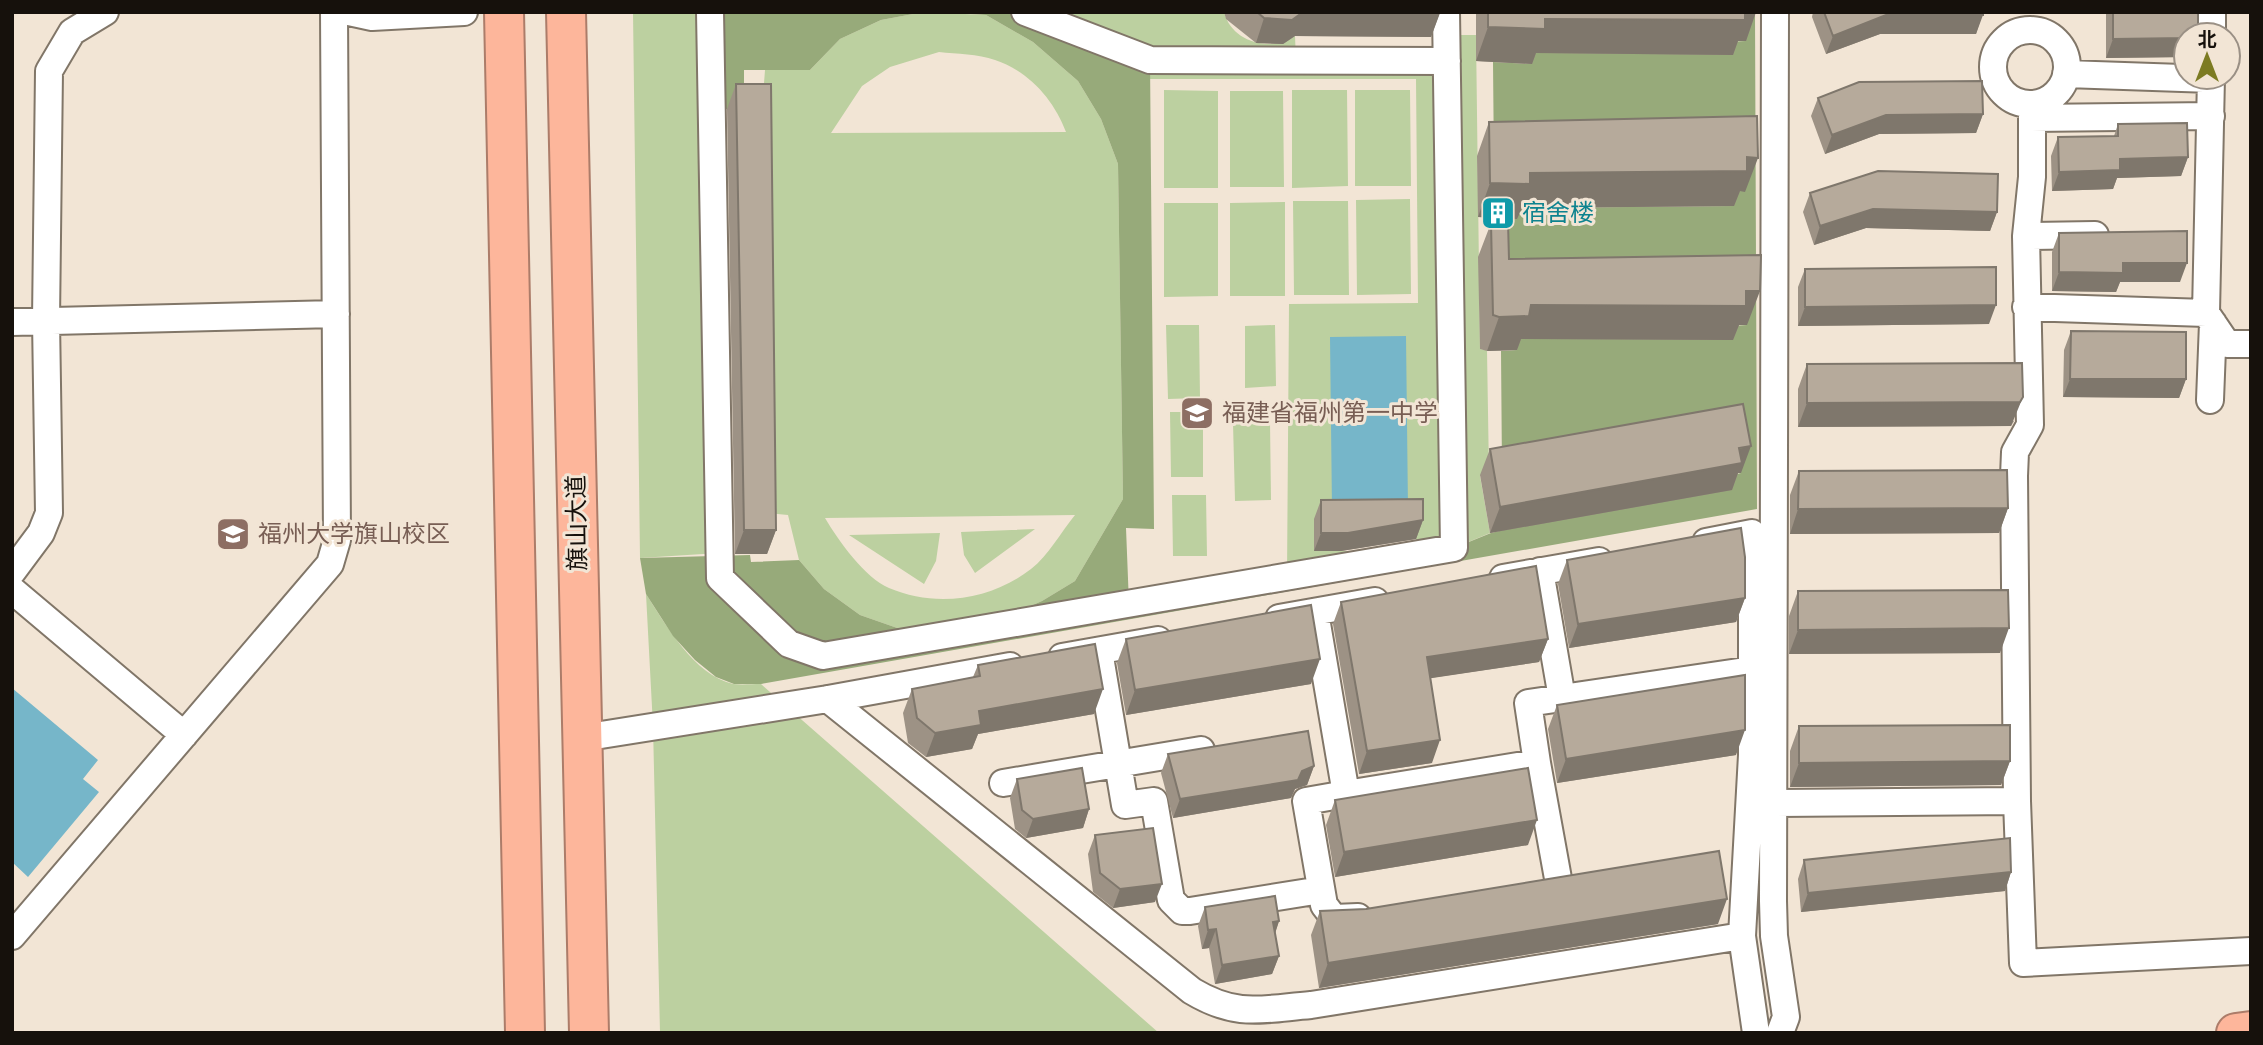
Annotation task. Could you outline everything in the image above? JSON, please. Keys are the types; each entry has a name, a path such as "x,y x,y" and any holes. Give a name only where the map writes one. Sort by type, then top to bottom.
{"highway":[{"path":"504,12 524,1033"},
{"name":"旗山大道","path":"566,12 589,1033"},
{"path":"500,1033 499,1005 520,819"},
{"path":"2236,1033 2251,1031"}],"street":[{"path":"12,572 41,533 49,513 46,320 49,71 72,32 105,12"},
{"path":"12,936 330,564 337,540 334,12"},
{"path":"349,12 372,17 464,12"},
{"path":"710,12 720,578 789,644 823,656 1454,548 1446,12"},
{"path":"1025,12 1150,60 1447,61"},
{"path":"1775,12 1774,936 1786,1017 1780,1033"},
{"path":"2032,112 2054,95 2066,74 2063,50 2056,40 2034,21 2004,40 1993,58 1992,70 2001,91 2032,112 2211,116"},
{"path":"2066,74 2172,77"},
{"path":"2210,400 2211,91"},
{"path":"2032,112 2032,177 2026,236 2030,425 2015,452 2014,476 2017,801 2023,963 2251,951"},
{"path":"2182,234 2209,234"},
{"path":"2026,236 2117,235"},
{"path":"2026,307 2209,318"},
{"path":"12,321 336,314"},
{"path":"2209,318 2227,344 2251,344"},
{"path":"1988,477 2014,476"},
{"path":"1775,477 1802,477"},
{"path":"1686,545 1752,533 1748,854 1742,936 1756,1033"},
{"path":"1474,583 1619,557"},
{"path":"1540,571 1562,698"},
{"path":"12,590 184,735"},
{"path":"1248,624 1395,597"},
{"path":"1315,612 1346,794"},
{"path":"582,738 828,699 1180,636"},
{"path":"1099,650 1125,805 1154,801 1171,901 1182,911 1321,890"},
{"path":"1559,884 1528,703 1752,670"},
{"path":"828,699 1192,991 1232,1010 1311,1005 1742,936"},
{"path":"1308,733 1335,728"},
{"path":"1003,783 1227,746"},
{"path":"1382,913 1334,918 1327,912 1306,801 1537,763"},
{"path":"1773,803 2017,801"},
{"path":"1721,858 1748,854"},
{"path":"1531,889 1586,880"}],"green space":[{"path":"633,12 710,12 719,553 640,558"},
{"path":"710,12 924,12 881,20 840,39 810,70 744,70 744,109 712,109"},
{"path":"924,12 986,15 1033,42 1078,81 1101,119 1118,164 1123,499 1075,581 1042,601 991,623 903,630 860,615 824,589 799,560 788,515 767,513 762,109 765,70 810,70 840,39 881,20","holes":["939,52 988,58 1019,71 1047,98 1066,132 831,133 862,86 890,67","1075,515 1043,557 1015,580 981,594 944,599 907,594 880,583 853,558 825,518"]},
{"path":"940,12 1025,12 1150,60 1154,529 1126,528 1129,604 1454,548 1491,533 1741,473 1502,471 1501,351 1517,350 1518,339 1747,325 1497,303 1495,218 1517,219 1518,208 1734,206 1494,168 1493,62 1532,64 1532,53 1745,41 1755,12 1757,509 761,684 734,684 716,677 695,660 673,636 646,594 640,558 750,555 751,562 799,560 824,589 860,615 903,630 991,623 1042,601 1075,581 1123,499 1118,164 1101,119 1078,81 1033,42 986,15"},
{"path":"1025,12 1224,12 1235,31 1254,42 1275,43 1295,36 1296,60 1446,61 1446,35 1476,35 1480,349 1487,350 1489,474 1480,476 1490,533 1454,548 1287,576 1289,304 1418,303 1416,79 1150,79 1150,60","holes":["1314,519 1416,519 1416,551 1314,551"]},
{"path":"1164,90 1218,91 1218,188 1164,188"},
{"path":"1292,90 1347,90 1348,186 1292,188"},
{"path":"1355,90 1410,90 1411,186 1355,186"},
{"path":"1230,91 1283,91 1284,187 1230,187"},
{"path":"1410,199 1411,294 1357,295 1356,200"},
{"path":"1293,201 1348,201 1349,295 1294,295"},
{"path":"1285,202 1285,296 1230,296 1230,203"},
{"path":"1164,203 1218,203 1218,296 1164,297"},
{"path":"1166,325 1199,325 1200,398 1168,399"},
{"path":"1275,325 1276,386 1245,388 1245,326"},
{"path":"1170,412 1203,412 1203,477 1171,477"},
{"path":"1270,422 1271,500 1235,501 1233,423"},
{"path":"1172,495 1206,495 1207,556 1173,556"},
{"path":"1035,529 975,573 964,555 961,532"},
{"path":"940,533 936,561 924,584 849,535"},
{"path":"646,594 694,660 719,679 733,684 761,684 1159,1033 660,1033 653,726"}],"water":[{"path":"1406,336 1408,509 1332,510 1330,337"},
{"path":"12,688 98,760 83,779 99,792 28,877 12,862"}],"building":[{"path":"1257,12 1303,12 1292,20 1264,18"},
{"path":"1488,12 1745,12 1745,20 1545,19 1545,29 1488,27"},
{"path":"1824,12 1983,12 1983,15 1886,15 1833,36"},
{"path":"2113,12 2198,12 2198,21 2172,21 2172,38 2113,39"},
{"path":"1982,81 1983,114 1886,115 1832,135 1818,98 1859,82"},
{"path":"736,84 771,84 776,530 744,530"},
{"path":"1757,116 1758,158 1747,157 1747,171 1530,173 1530,184 1490,183 1489,122"},
{"path":"2187,123 2188,157 2120,159 2120,170 2059,172 2058,137 2118,136 2118,124"},
{"path":"1878,171 1998,174 1997,212 1873,209 1820,226 1810,193"},
{"path":"1508,222 1509,259 1761,255 1760,291 1746,291 1746,306 1531,305 1529,316 1499,317 1493,315 1491,223"},
{"path":"2187,231 2187,263 2123,263 2123,273 2059,272 2059,233"},
{"path":"1996,267 1996,305 1805,307 1805,269"},
{"path":"2071,331 2186,332 2186,379 2070,379"},
{"path":"2022,363 2023,397 2020,402 1807,403 1807,364"},
{"path":"1743,404 1751,446 1739,448 1742,463 1500,507 1490,449"},
{"path":"2007,470 2008,508 1798,509 1799,471"},
{"path":"1423,499 1423,520 1348,533 1321,533 1321,500"},
{"path":"1741,528 1745,557 1745,598 1578,624 1567,560"},
{"path":"1536,566 1548,639 1427,657 1440,740 1367,751 1341,602"},
{"path":"2008,590 2009,628 1798,630 1798,591"},
{"path":"1311,605 1320,659 1135,690 1126,639"},
{"path":"1095,644 1103,689 979,711 981,725 935,733 917,718 912,689 980,676 978,665"},
{"path":"1745,675 1745,730 1566,759 1557,705"},
{"path":"2010,725 2010,761 1799,763 1799,726"},
{"path":"1308,731 1314,766 1302,771 1298,780 1180,799 1168,754"},
{"path":"1082,768 1089,809 1033,819 1022,810 1017,779"},
{"path":"1528,768 1537,820 1344,852 1335,800"},
{"path":"1153,828 1162,884 1120,889 1100,873 1095,835"},
{"path":"2010,838 2011,872 1808,893 1804,860"},
{"path":"1719,851 1727,899 1328,963 1320,911 1366,909"},
{"path":"1275,896 1279,921 1273,922 1279,956 1222,965 1216,929 1208,930 1205,907"}],"place":[{"name":"宿舍楼","path":"1498,213"},
{"name":"福建省福州第一中学","path":"1197,413"},
{"name":"福州大学旗山校区","path":"233,534"}]}
